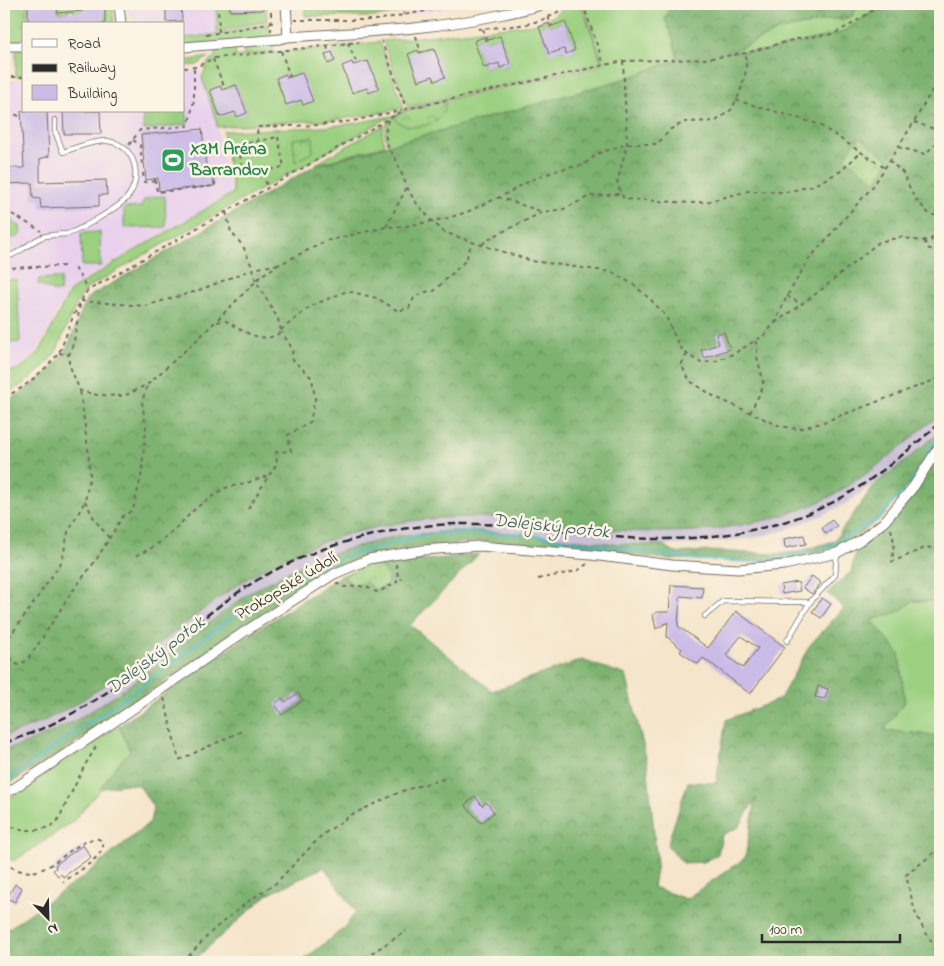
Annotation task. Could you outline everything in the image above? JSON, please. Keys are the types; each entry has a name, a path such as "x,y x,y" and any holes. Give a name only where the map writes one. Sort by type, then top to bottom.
{"street":[{"path":"119,4 121,22"},
{"path":"286,4 288,37"},
{"path":"185,47 467,22 544,4"},
{"path":"4,46 22,46"},
{"name":"Prokopské údolí","path":"4,793 13,789 244,632 334,574 370,559 423,550 480,546 738,570 784,565 837,553 859,541 884,522 914,486 940,445"}],"lane":[{"path":"4,258 23,249 29,243 46,236 66,234 76,230 125,200 135,183 136,171 134,160 124,146 106,141 63,152 55,131 55,120"},
{"path":"787,641 810,602 836,575 837,553"},
{"path":"705,616 723,601 810,602"}],"path":[{"path":"218,4 219,34"},
{"path":"271,4 272,23"},
{"path":"402,4 404,15 474,4"},
{"path":"582,4 604,64"},
{"path":"258,141 256,128 353,121 604,64 623,61 705,59 746,53 796,39 833,34 882,4"},
{"path":"548,17 552,26"},
{"path":"483,29 487,40"},
{"path":"416,36 421,53"},
{"path":"381,40 406,109"},
{"path":"348,44 357,64"},
{"path":"327,46 329,53"},
{"path":"281,51 290,77"},
{"path":"80,391 97,395 124,396 148,384 215,323 256,281 280,264 326,241 386,227 406,226 432,221 467,212 531,180 558,170 582,165 599,153 627,144 657,144 671,129 685,122 716,121 731,110 740,93 746,71 746,53"},
{"path":"213,59 225,89"},
{"path":"623,61 627,144 616,184 624,199 692,203 710,201 748,191 786,192 812,186 841,171 861,152"},
{"path":"126,149 140,130 187,126 194,100 195,68 185,68"},
{"path":"775,323 787,296 809,259 874,186 940,76"},
{"path":"4,77 22,77"},
{"path":"736,100 818,124 885,168"},
{"path":"4,104 8,111 7,132 4,134"},
{"path":"4,396 8,396 24,386 38,375 59,353 72,319 88,290 406,109"},
{"path":"8,111 22,118"},
{"path":"388,119 384,134 407,187 414,200 444,232 532,261 612,272 651,300 666,316 679,346 687,354 701,362 716,361 735,353 763,336 775,323 821,290 878,242 900,238 920,242 931,239 940,231"},
{"path":"914,122 940,131"},
{"path":"278,136 284,167 264,171 244,175 238,145 278,136"},
{"path":"133,140 140,145 142,163"},
{"path":"898,148 925,154 940,140"},
{"path":"890,160 902,173 914,197 930,215 940,214"},
{"path":"264,171 267,188"},
{"path":"143,173 143,182 156,180 157,192 215,186 214,172"},
{"path":"386,227 407,187"},
{"path":"482,244 492,237 544,212 564,209 590,196 621,194"},
{"path":"498,198 544,212"},
{"path":"226,212 231,232 243,246 256,281 293,350 291,358 312,378 315,399 310,422 288,435 291,452 276,452 277,464 248,509"},
{"path":"4,215 12,214 39,229 46,236"},
{"path":"924,241 929,249 932,250 936,248 931,239"},
{"path":"215,323 226,321 249,334 271,337 282,331 311,306 347,291 377,298 398,311 409,308 414,298 425,292 434,291 466,260 472,242"},
{"path":"81,301 146,306 197,291 253,269 280,264"},
{"path":"4,268 64,266"},
{"path":"75,268 88,290"},
{"path":"787,296 801,304"},
{"path":"4,644 62,561 68,532 84,501 90,475 80,391 69,364 69,355 74,341 81,301"},
{"path":"750,413 764,380 758,356 758,346 755,341"},
{"path":"59,353 69,355"},
{"path":"687,354 682,365 690,382 715,397 750,413 780,426 798,430 940,378"},
{"path":"4,652 18,665 26,661 69,596 96,560 123,516 133,510 141,477 146,428 142,401 148,384"},
{"path":"136,556 155,546 197,507 225,488 268,476"},
{"path":"84,501 97,523 109,538"},
{"path":"4,507 10,506"},
{"path":"884,522 892,531 894,542 892,562 928,547 940,549"},
{"path":"327,579 344,587 360,586 376,592 382,590 397,582 395,555"},
{"path":"538,579 577,571 588,563 591,555"},
{"path":"398,576 402,579"},
{"path":"162,688 179,760 244,730"},
{"path":"4,824 22,829 39,830 50,828 57,822 85,765 100,740"},
{"path":"183,962 214,929 249,901 276,883 322,835 351,815 402,791 446,778"},
{"path":"4,862 17,870 32,872 43,870 77,846 93,838 99,838 103,846 100,854 63,882"},
{"path":"940,848 906,875 915,912 940,954"},
{"path":"358,962 406,932"}],"shaded area":[{"path":"128,4 216,4 217,32 219,34 185,38 185,22 134,22 128,11"},
{"path":"405,4 474,4 410,14"},
{"path":"199,68 216,120 231,194 133,250 69,290 35,354 26,363 4,372 4,84 9,80 22,80 22,112 185,112 185,71"},
{"path":"940,414 940,432 898,467 847,503 821,516 785,530 753,538 688,545 651,545 617,544 515,533 449,531 398,536 312,561 252,591 149,671 75,721 22,745 4,750 4,736 18,732 68,709 141,660 184,624 251,576 282,559 315,545 344,535 396,522 448,517 516,519 618,530 651,531 687,531 751,524 815,504 840,491 890,456"}],"green space":[{"path":"5,4 28,4 28,10 25,13 28,13 28,19 26,19 26,22 22,22 22,43 7,43"},
{"path":"59,4 94,4 95,7 83,12 68,10 68,12 54,13"},
{"path":"105,4 113,4 114,22 105,22"},
{"path":"216,4 230,4 230,12 256,11 256,4 266,4 267,21 217,32"},
{"path":"305,4 315,4 315,6 343,5 344,10 360,9 363,12 363,9 380,9 380,12 383,12 383,9 394,8 394,4 405,4 408,11 376,17 305,16"},
{"path":"568,4 581,4 602,63 407,107 383,41 534,24 552,17","holes":["565,22 575,50 566,53 564,49 549,53 539,27 549,23 550,26","500,36 510,64 501,68 499,63 484,68 474,41 483,37 485,41","434,49 444,77 433,76 408,54 418,50 419,54"]},
{"path":"583,4 672,4 665,18 678,59 634,76 388,146 385,134 388,118 86,289 76,305 56,352 40,370 22,385 4,394 4,374 28,363 40,351 70,291 233,193 223,131 323,127 356,123 396,115 406,109 603,65"},
{"path":"672,4 859,4 852,16 780,30 731,52 766,51 841,33 885,4 940,4 940,414 849,486 815,504 792,513 743,525 692,531 641,532 512,519 443,518 377,527 320,543 284,558 250,577 190,620 103,687 72,706 39,723 4,736 4,400 13,398 46,375 65,353 87,298 314,166 634,76 678,59 665,18","holes":["724,332 730,349 722,352 716,334"]},
{"path":"859,4 885,4 841,33 766,51 729,52 780,30 852,16"},
{"path":"269,24 274,52 244,55 243,43 185,47 185,38 219,34"},
{"path":"380,42 404,108 326,121 217,127 202,78 208,62 215,57 215,49 235,46 236,55 231,57 323,48 328,64 336,61 330,47","holes":["368,61 378,89 367,88 342,66 352,62 353,66","302,73 312,101 301,100 277,78 286,74 288,78","236,85 247,113 235,112 211,90 222,90"]},
{"path":"16,48 22,48 22,76 16,77"},
{"path":"209,57 197,65 185,66 185,61"},
{"path":"445,101 444,110 440,117 424,125 406,126 399,123 394,117 406,111"},
{"path":"185,102 188,124 144,130 142,112 185,112"},
{"path":"384,125 382,134 385,145 314,165"},
{"path":"313,137 313,152 295,162 293,139"},
{"path":"860,137 889,160 876,182 845,158"},
{"path":"165,196 166,227 124,228 124,208 141,207 144,200"},
{"path":"10,218 14,224 20,226 21,234 18,237 8,239 4,237 4,219"},
{"path":"100,232 101,266 82,266 81,233"},
{"path":"61,278 60,292 38,284 39,279"},
{"path":"4,280 17,280 20,342 4,343"},
{"path":"935,436 936,448 883,517 843,545 781,562 666,559 485,541 422,547 370,555 324,575 254,620 71,746 4,787 4,750 22,745 75,721 149,671 252,591 312,561 398,536 449,531 515,533 617,544 663,545 675,553 709,551 774,554 797,552 834,541 875,484"},
{"path":"940,453 940,601 913,601 900,611 872,620 899,654 905,702 884,730 940,736 940,962 301,962 344,928 356,912 324,867 267,895 195,959 197,962 4,962 4,925 9,928 83,877 150,822 153,807 139,785 124,784 100,789 112,771 130,751 119,726 240,641 340,576 367,567 479,554 410,625 492,691 582,660 626,675 647,761 657,863 653,887 686,899 745,858 756,798 739,827 722,835 718,854 704,862 683,863 667,845 688,782 716,783 726,720 780,699 810,645 844,608 827,593 851,572 857,546 888,524 917,491","holes":["818,687 827,689 825,699 816,697","298,693 303,700 282,715 275,704 282,699 285,702","475,797 482,806 486,803 494,812 481,823 465,805"]},
{"path":"379,564 388,577 387,585 378,589 374,589 366,582 353,585 344,577 360,568"},
{"path":"913,601 940,601 940,736 883,730 872,620 900,611"},
{"path":"119,726 130,751 73,821 13,861 4,855 4,800"}],"building":[{"path":"28,4 59,4 57,13 83,11 83,9 94,6 94,4 105,4 105,22 28,22"},
{"path":"166,4 181,4 182,21 166,22"},
{"path":"230,4 263,4 263,10 230,11"},
{"path":"565,21 575,50 566,54 564,49 549,54 539,27 549,23 550,27"},
{"path":"500,36 510,64 500,68 499,63 484,68 474,41 484,37 485,41"},
{"path":"434,49 445,77 435,81 433,76 418,81 408,54 418,50 419,53"},
{"path":"332,52 335,61 328,64 325,54"},
{"path":"368,61 379,89 369,93 367,88 352,93 342,66 352,62 353,65"},
{"path":"302,73 313,101 303,105 301,100 286,105 276,78 286,74 287,78"},
{"path":"236,85 247,113 237,117 235,112 220,117 210,90 220,86 222,90"},
{"path":"21,111 47,112 49,156 40,159 40,182 106,180 107,195 99,195 99,206 41,208 40,199 33,198 32,183 4,184 4,168 24,168"},
{"path":"63,112 100,112 101,134 64,134"},
{"path":"202,129 207,174 213,173 214,186 159,191 158,178 146,180 141,135"},
{"path":"724,332 730,349 704,358 701,350 719,344 716,334"},
{"path":"832,520 837,526 826,534 822,528"},
{"path":"804,535 806,544 785,548 784,539"},
{"path":"812,576 821,583 812,594 803,588"},
{"path":"798,582 800,591 782,594 781,585"},
{"path":"671,585 703,587 702,598 680,596 678,626 708,648 736,611 785,647 750,694 703,658 698,664 680,652 682,649 667,637 668,622 656,629 653,615 657,612 669,612","holes":["741,636 758,648 743,668 726,655"]},
{"path":"822,598 831,604 821,618 812,612"},
{"path":"818,686 828,689 825,699 815,697"},
{"path":"298,693 303,700 282,715 275,704 282,698 285,702"},
{"path":"475,796 482,806 486,802 494,812 481,823 465,805"},
{"path":"83,845 91,857 63,877 61,874 58,876 53,870 56,868 55,865"},
{"path":"15,884 22,888 15,902 7,898"}],"waterway":[{"name":"Dalejský potok","path":"909,486 935,441 939,424 940,380"},
{"name":"Dalejský potok","path":"4,782 157,675 230,618 315,569 351,554 421,536 455,533 525,534 694,559 762,562 822,550 880,517 903,492"},
{"path":"4,533 6,505"}],"railway":[{"path":"4,743 41,729 94,701 246,587 283,566 322,550 381,533 444,525 512,526 641,539 693,538 771,526 819,509 852,492 882,471 940,423"}],"place":[{"name":"X3M Aréna Barrandov","path":"173,160"}]}
